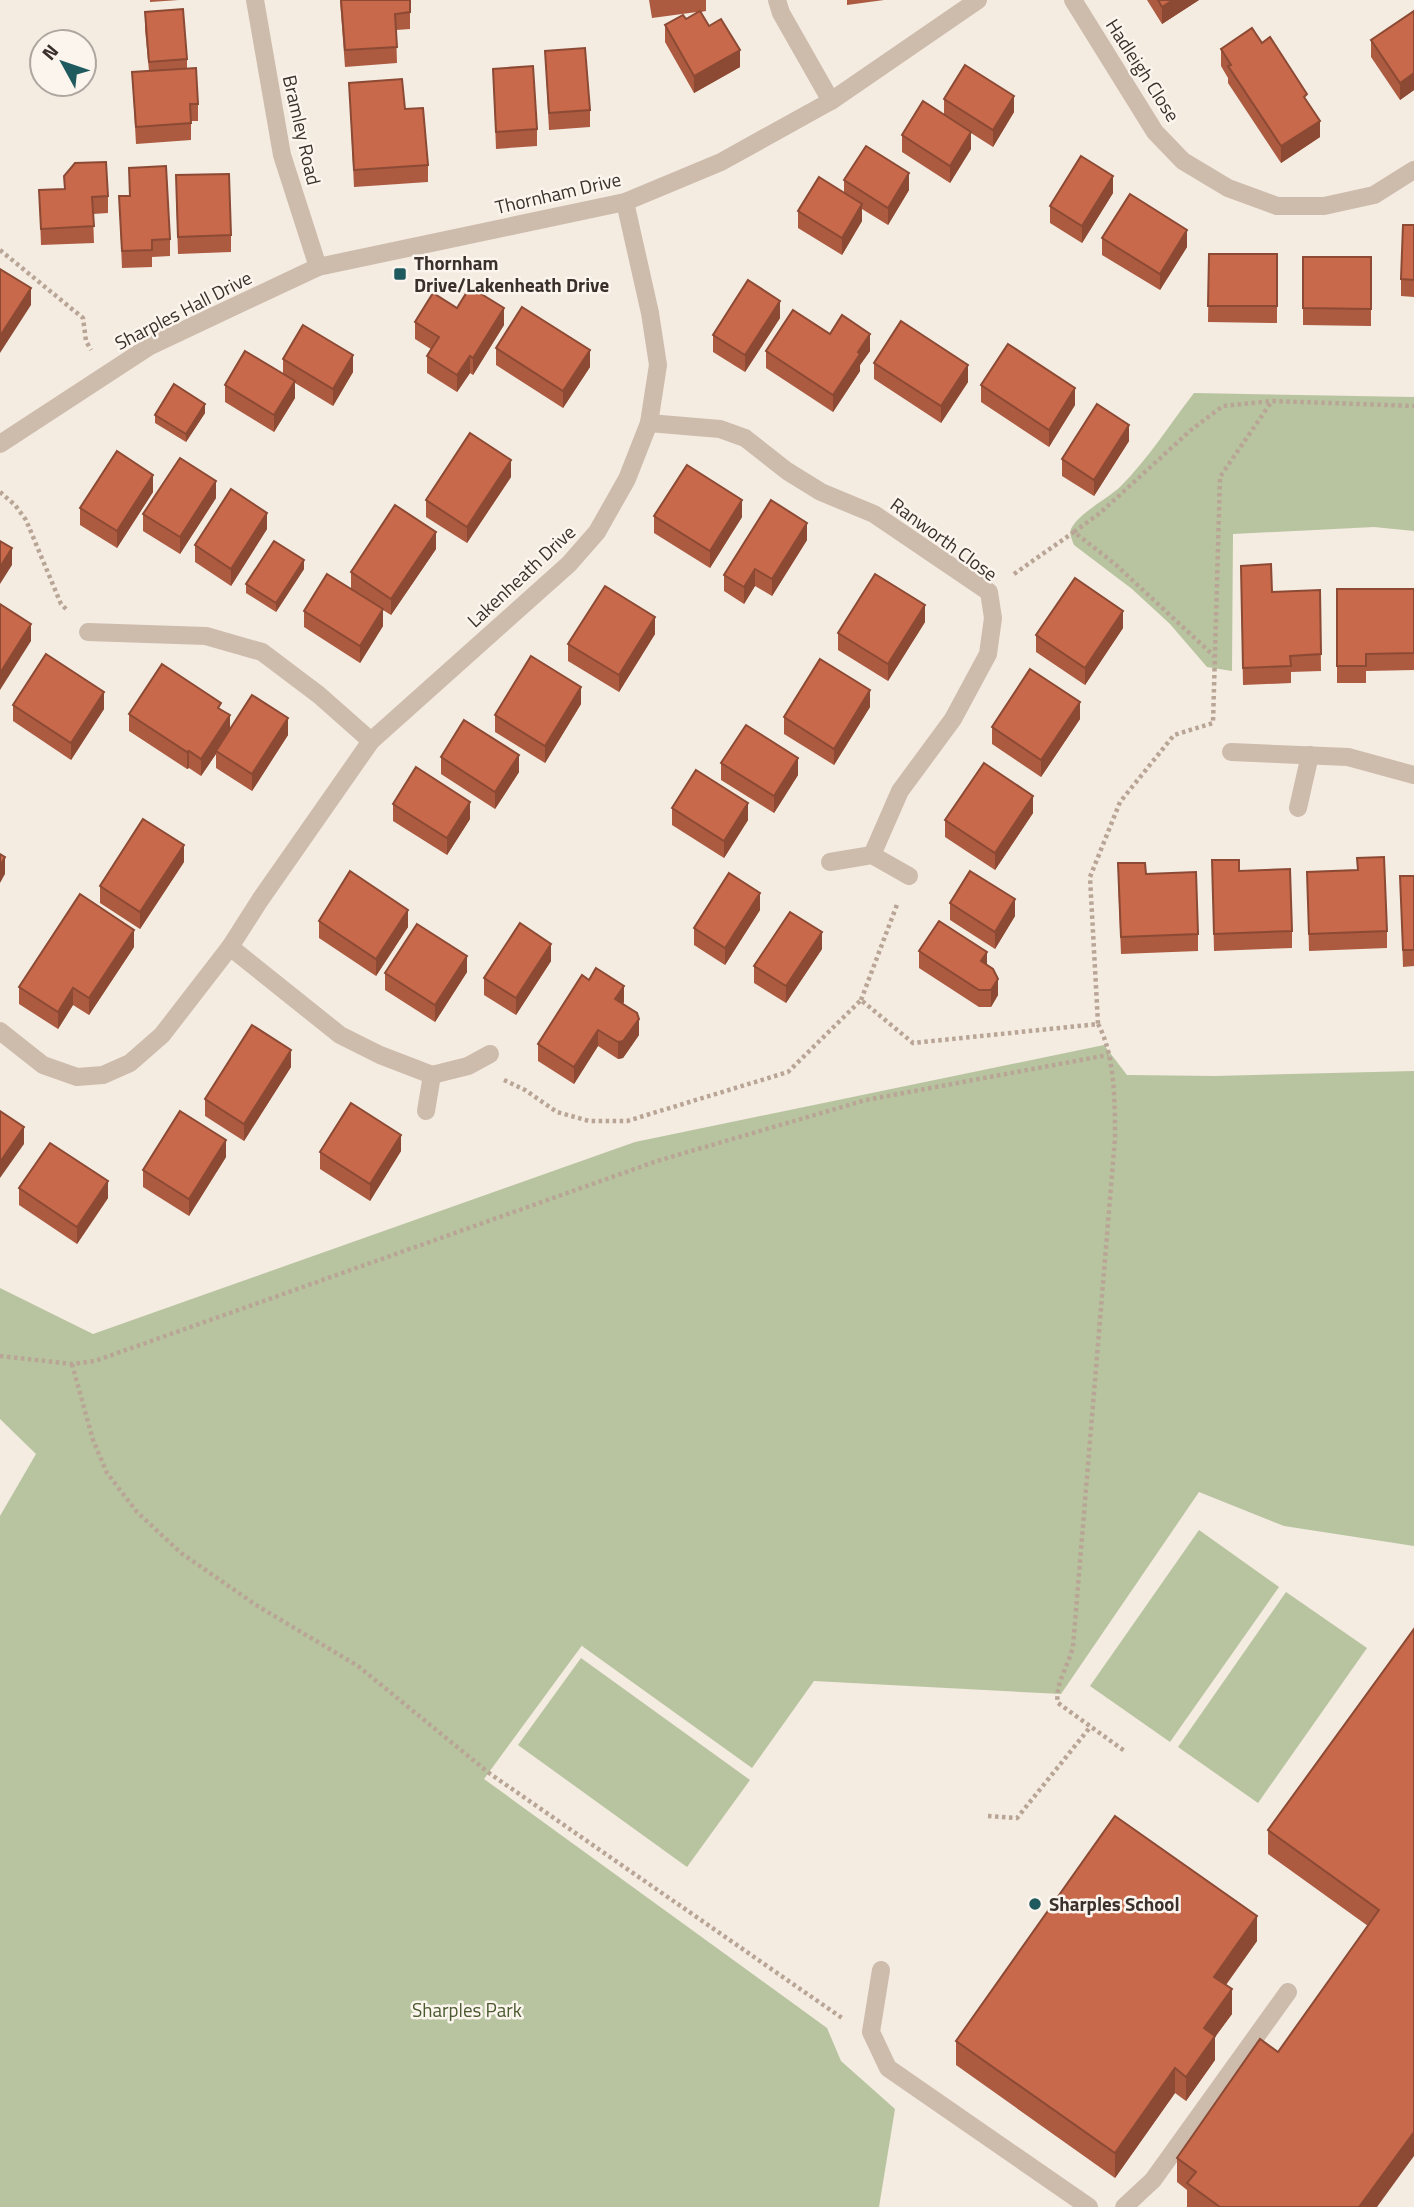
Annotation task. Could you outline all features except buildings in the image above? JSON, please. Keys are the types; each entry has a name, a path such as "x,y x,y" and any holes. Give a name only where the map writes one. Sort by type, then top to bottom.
{"street":[{"name":"Bramley Road","path":"255,0 282,155 318,267"},
{"path":"777,0 781,13 831,101"},
{"name":"Thornham Drive","path":"318,267 625,202 721,162 831,101 978,0"},
{"name":"Hadleigh Close","path":"1073,0 1155,132 1183,161 1228,188 1277,206 1324,206 1374,195 1414,170"},
{"name":"Lakenheath Drive","path":"0,1031 43,1065 77,1077 103,1075 130,1063 162,1035 230,947 371,741 569,564 597,532 627,479 649,423 658,365 650,313 625,202"},
{"name":"Sharples Hall Drive","path":"0,444 150,346 318,267"},
{"name":"Ranworth Close","path":"649,423 720,429 745,438 787,471 821,492 874,514 989,592 993,618 988,654 953,719 900,791 872,855"},
{"path":"88,632 206,636 262,652 319,695 371,741"},
{"path":"1231,752 1348,757 1414,775"},
{"path":"1298,808 1310,755"},
{"path":"830,862 872,855 909,876"},
{"path":"230,947 340,1035 380,1055 432,1074 468,1066 490,1054"},
{"path":"426,1111 432,1074"},
{"path":"881,1970 871,2032 888,2068 1089,2207"},
{"path":"1124,2207 1153,2180 1288,1992"}],"path":[{"path":"0,250 83,318 86,341 104,376"},
{"path":"989,592 1100,513 1191,430 1223,406 1272,401 1414,406"},
{"path":"1126,1752 1058,1703 1056,1694 1073,1647 1112,1180 1115,1105 1107,1040 1098,1024 1090,877 1120,802 1143,773 1174,735 1213,723 1220,477 1272,401"},
{"path":"0,492 15,505 26,520 61,604 88,632"},
{"path":"1074,532 1115,564 1214,656"},
{"path":"468,1066 525,1090 557,1112 589,1121 627,1121 788,1072 861,1000 909,876"},
{"path":"861,1000 913,1042 1098,1024"},
{"path":"0,1356 72,1364 94,1361 713,1143 866,1100 1108,1055"},
{"path":"72,1364 93,1440 107,1473 136,1512 181,1553 256,1605 358,1666 488,1773 843,2018 871,2032"},
{"path":"988,1816 1017,1818 1091,1726"}],"green space":[{"path":"1194,393 1414,397 1414,531 1374,527 1233,534 1232,671 1207,667 1170,624 1132,589 1074,545 1071,535 1071,529 1080,517 1114,492 1130,476"},
{"name":"Sharples Park","path":"1104,1045 1127,1075 1215,1076 1414,1071 1414,1546 1284,1526 1199,1492 1061,1694 814,1681 752,1768 582,1646 583,1644 484,1779 827,2028 841,2061 895,2109 879,2207 0,2207 0,1516 36,1454 0,1419 0,1288 93,1334 635,1142"},
{"path":"1199,1530 1279,1587 1170,1742 1090,1686"},
{"path":"1286,1592 1367,1648 1258,1803 1178,1747"},
{"path":"581,1658 750,1780 687,1867 518,1745"}],"place":[{"name":"Thornham Drive/Lakenheath Drive","path":"400,274"},
{"name":"Sharples School","path":"1035,1904"}]}
